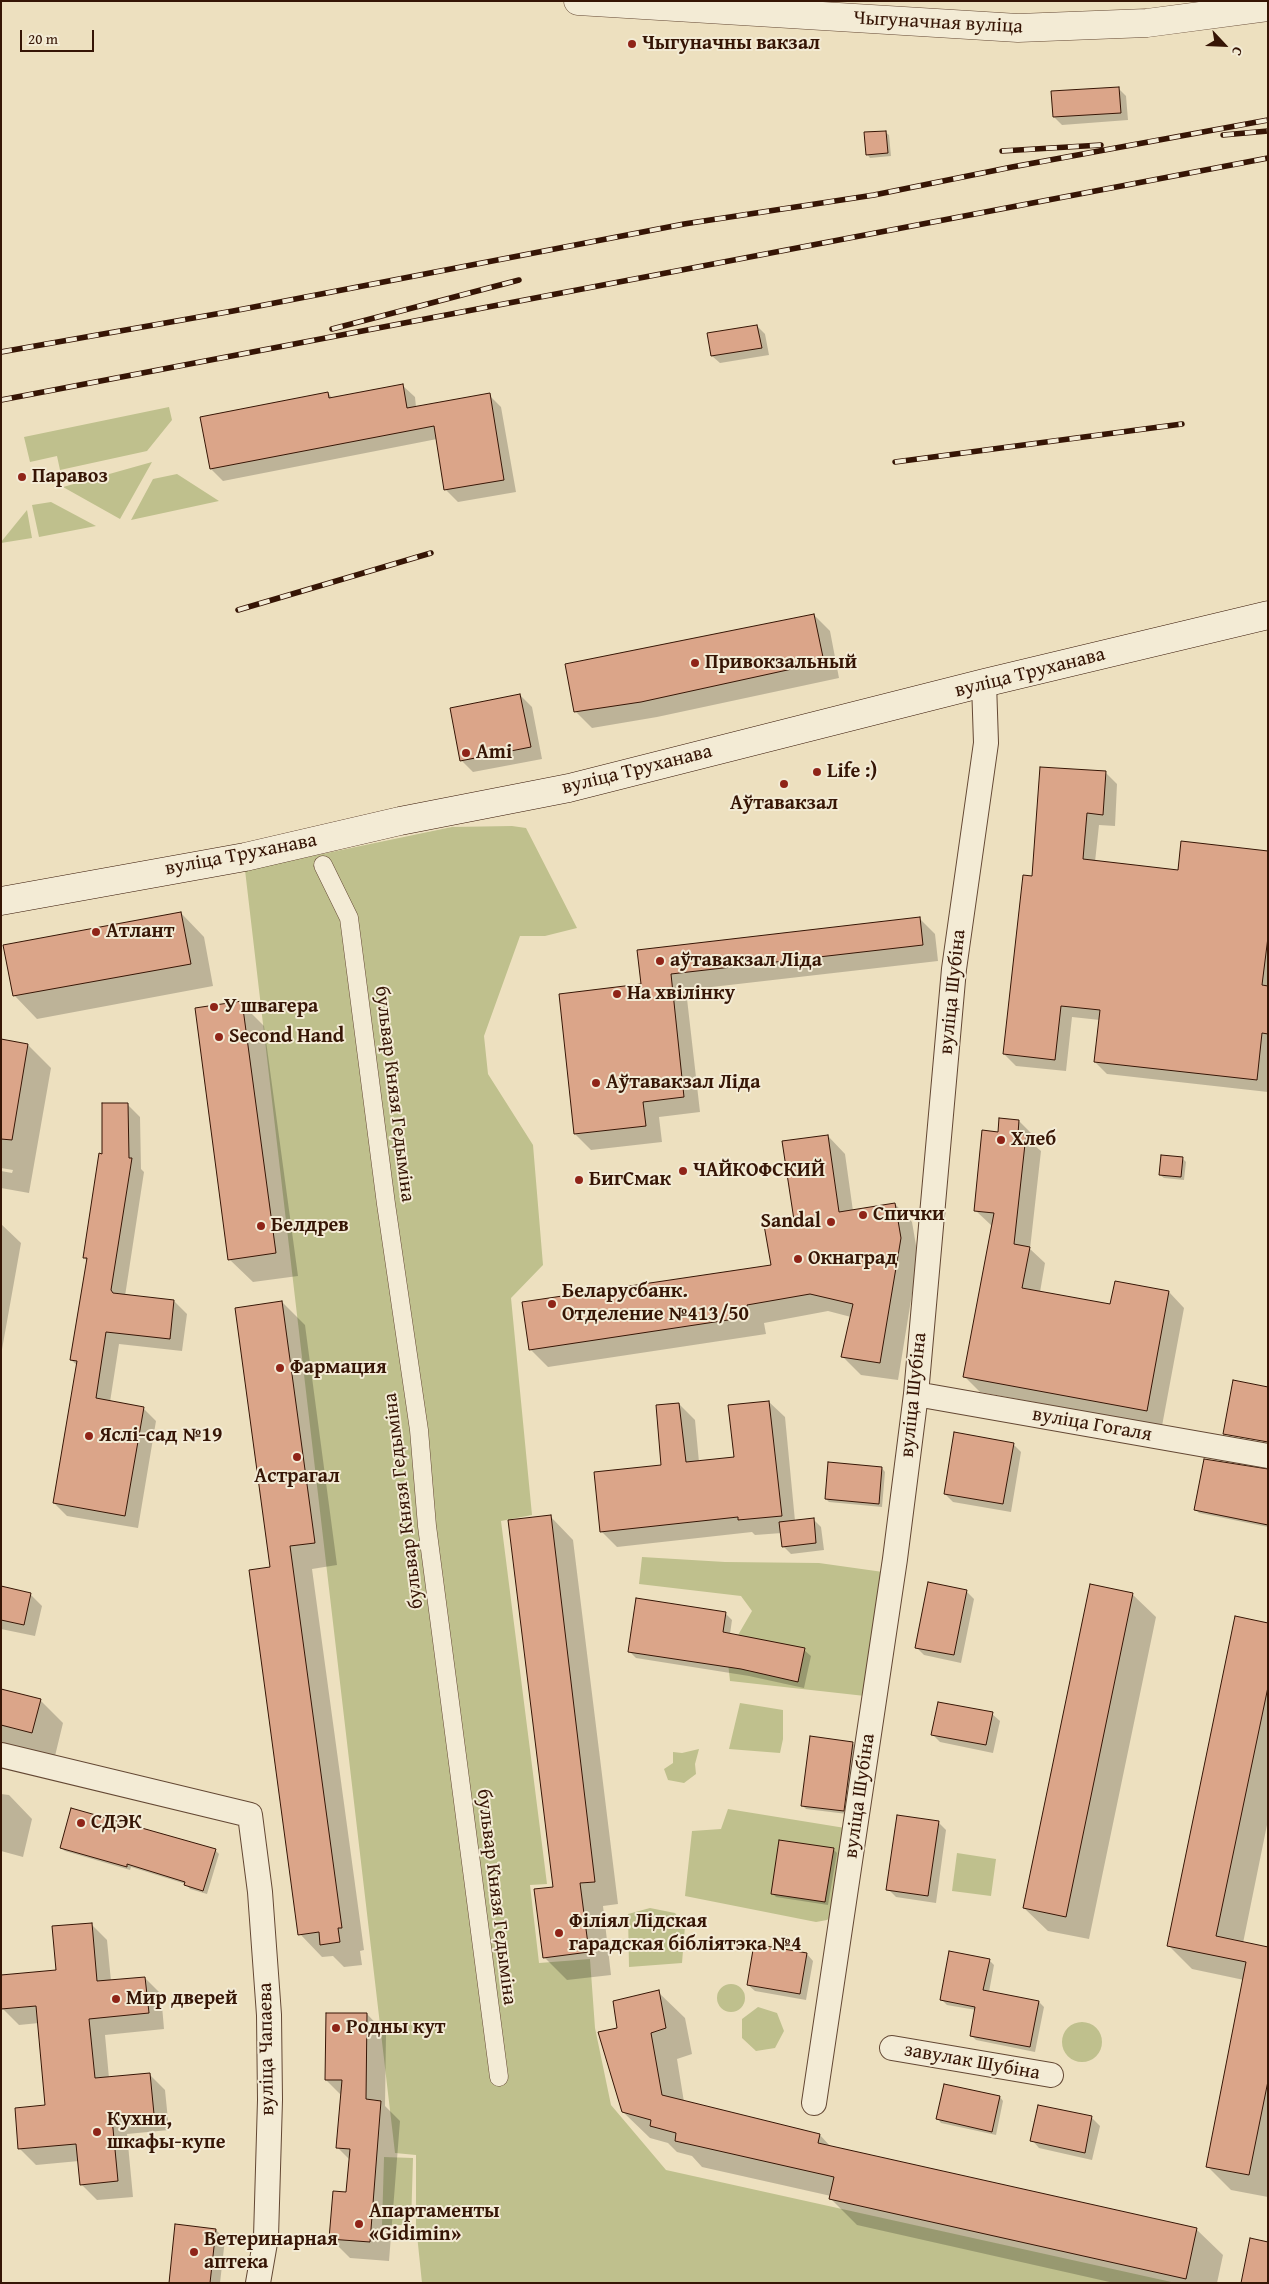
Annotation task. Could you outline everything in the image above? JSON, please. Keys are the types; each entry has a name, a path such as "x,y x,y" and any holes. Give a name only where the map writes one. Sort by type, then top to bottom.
{"main road":[{"name":"Чыгуначная вуліца","path":"578,1 778,8 1018,28 1147,22 1268,7"},
{"name":"вуліца Труханава","path":"1,901 245,857 400,821 569,788 984,683 1268,615"}],"street":[{"name":"вуліца Шубіна","path":"814,2103 893,1569 916,1394 954,969 986,743 984,683"},
{"name":"бульвар Князя Гедыміна","path":"323,866 350,918 386,1204 419,1430 427,1526 499,2077"},
{"name":"вуліца Гогаля","path":"916,1394 1268,1456"},
{"name":"вуліца Чапаева","path":"1,1755 250,1815 260,1892 270,2023 266,2237 258,2283"},
{"name":"завулак Шубіна","path":"892,2048 1051,2075"}],"green space":[{"path":"169,407 172,420 147,451 60,470 57,456 30,462 24,437"},
{"path":"152,462 120,519 63,487"},
{"path":"177,474 219,501 131,520 153,479"},
{"path":"51,502 96,526 39,537 32,505"},
{"path":"27,510 32,538 1,543 1,542"},
{"path":"512,826 526,828 577,928 545,936 520,936 484,1036 488,1074 533,1145 543,1265 511,1298 532,1515 501,1521 547,1884 530,1885 539,1963 590,1959 595,2028 611,2105 666,2170 1176,2283 422,2283 416,2225 416,2155 395,2153 245,870 452,827"},
{"path":"642,1557 725,1562 819,1563 883,1572 865,1696 730,1681 727,1654 752,1611 741,1596 639,1584"},
{"path":"740,1703 783,1710 783,1739 780,1753 729,1749"},
{"path":"699,1749 695,1764 696,1774 684,1783 668,1780 664,1769 673,1763 673,1752 682,1753"},
{"path":"728,1809 845,1828 834,1913 827,1920 816,1922 685,1896 692,1831 721,1829"},
{"path":"957,1853 996,1859 991,1896 952,1891"},
{"path":"650,1908 675,1913 685,1926 682,1963 629,1967 628,1914"},
{"path":"731,1984 741,1988 745,1998 741,2008 731,2012 721,2008 717,1998 721,1988"},
{"path":"758,2007 777,2013 784,2031 775,2048 756,2051 742,2038 742,2019"},
{"path":"1078,2022 1086,2022 1093,2025 1099,2031 1102,2042 1099,2053 1093,2059 1086,2062 1078,2062 1071,2059 1065,2053 1062,2046 1062,2038 1065,2031 1071,2025"},
{"path":"384,2157 413,2158 411,2225 382,2225"}],"building":[{"path":"1119,87 1121,113 1053,117 1051,91"},
{"path":"886,131 888,153 866,155 864,132"},
{"path":"757,325 762,348 711,356 707,333"},
{"path":"403,384 407,408 490,393 504,480 444,490 434,426 210,469 200,417 328,392 329,398"},
{"name":"Привокзальный","path":"814,614 824,662 641,702 574,712 565,664"},
{"path":"520,694 531,747 460,761 450,708"},
{"path":"1040,767 1106,771 1103,815 1087,813 1083,859 1178,870 1181,841 1268,851 1268,937 1262,985 1268,986 1268,1034 1262,1033 1257,1080 1094,1062 1100,1010 1061,1006 1055,1060 1003,1054 1023,875 1032,876"},
{"path":"181,912 191,964 13,996 3,945"},
{"path":"920,917 923,945 671,974 684,1097 643,1102 646,1126 574,1134 559,994 641,984 637,950"},
{"path":"242,1001 276,1253 228,1260 195,1008"},
{"path":"1,1039 28,1044 12,1140 1,1139"},
{"path":"102,1103 128,1103 129,1158 132,1158 111,1290 113,1293 174,1300 170,1339 106,1332 96,1398 144,1407 125,1516 53,1503 77,1361 70,1360 87,1258 83,1258 99,1153 102,1154"},
{"path":"999,1118 1019,1120 1018,1134 1026,1135 1014,1244 1030,1247 1022,1288 1110,1304 1115,1281 1169,1291 1147,1411 963,1377 994,1213 974,1211 982,1130 998,1132"},
{"path":"828,1135 839,1212 895,1203 901,1238 880,1363 841,1357 853,1304 810,1294 747,1305 748,1317 529,1350 522,1302 771,1265 764,1225 794,1220 782,1141"},
{"path":"1161,1155 1183,1157 1181,1177 1159,1175"},
{"path":"282,1301 315,1543 290,1546 342,1928 338,1928 340,1942 320,1945 319,1932 298,1935 249,1570 270,1567 235,1308"},
{"path":"1233,1380 1268,1387 1268,1442 1223,1434"},
{"path":"769,1401 782,1516 738,1520 738,1517 600,1532 594,1472 661,1465 656,1405 679,1403 686,1462 734,1457 728,1405"},
{"path":"954,1432 1014,1443 1003,1504 944,1494"},
{"path":"1204,1459 1268,1469 1268,1525 1194,1510"},
{"path":"828,1462 882,1467 879,1504 825,1499"},
{"path":"551,1515 595,1882 580,1883 589,1952 543,1958 534,1889 553,1887 508,1520"},
{"path":"814,1518 816,1543 782,1547 779,1522"},
{"path":"928,1582 967,1590 954,1655 915,1648"},
{"path":"1090,1584 1133,1593 1066,1917 1023,1908"},
{"path":"1,1586 31,1593 24,1625 1,1620"},
{"path":"636,1598 726,1612 723,1632 805,1648 798,1682 741,1669 628,1652"},
{"path":"1235,1616 1268,1623 1268,1687 1216,1936 1268,1947 1268,2081 1249,2175 1206,2167 1246,1962 1167,1946"},
{"path":"1,1689 41,1699 32,1733 1,1725"},
{"path":"938,1702 993,1712 986,1745 931,1735"},
{"path":"810,1736 853,1742 844,1811 801,1806"},
{"path":"71,1808 216,1849 203,1891 184,1885 185,1882 127,1864 127,1867 60,1848"},
{"path":"897,1815 939,1821 928,1896 886,1890"},
{"path":"779,1840 834,1848 825,1902 771,1894"},
{"path":"92,1923 97,1981 145,1977 149,2013 89,2019 95,2078 150,2073 154,2114 112,2118 118,2181 80,2185 76,2144 18,2149 15,2108 45,2105 36,2006 1,2009 1,1975 56,1970 52,1926"},
{"path":"754,1944 807,1953 800,1994 747,1985"},
{"path":"949,1951 990,1959 983,1990 1039,2001 1030,2047 970,2036 975,2007 940,2000"},
{"path":"659,1990 666,2028 651,2033 662,2095 820,2134 818,2143 1197,2228 1186,2279 829,2199 834,2177 675,2141 676,2133 650,2126 651,2120 622,2112 598,2032 617,2028 613,2001"},
{"path":"326,2013 367,2013 366,2099 381,2101 370,2242 329,2239 333,2191 346,2192 350,2149 336,2148 342,2080 325,2080"},
{"path":"944,2084 1000,2096 992,2132 936,2119"},
{"path":"1038,2105 1092,2116 1085,2153 1030,2141"},
{"path":"175,2224 216,2229 210,2283 169,2283"},
{"path":"1250,2238 1268,2242 1268,2283 1241,2283"}],"railway":[{"path":"1,352 233,311 684,224 874,195 1012,167 1268,120"},
{"path":"1223,135 1268,131"},
{"path":"1002,151 1101,145"},
{"path":"1,400 1268,158"},
{"path":"332,329 519,280"},
{"path":"895,462 1182,424"},
{"path":"238,610 431,553"}],"place":[{"name":"Чыгуначны вакзал","path":"632,44"},
{"name":"Паравоз","path":"22,477"},
{"name":"Привокзальный","path":"695,663"},
{"name":"Ami","path":"466,753"},
{"name":"Life :)","path":"817,772"},
{"name":"Аўтавакзал","path":"784,784"},
{"name":"Атлант","path":"96,932"},
{"name":"аўтавакзал Ліда","path":"660,961"},
{"name":"На хвілінку","path":"617,994"},
{"name":"У швагера","path":"214,1007"},
{"name":"Second Hand","path":"219,1037"},
{"name":"Аўтавакзал Ліда","path":"596,1083"},
{"name":"Хлеб","path":"1001,1140"},
{"name":"ЧАЙКОФСКИЙ","path":"683,1171"},
{"name":"БигСмак","path":"579,1180"},
{"name":"Спички","path":"863,1215"},
{"name":"Sandal","path":"831,1222"},
{"name":"Белдрев","path":"261,1226"},
{"name":"Окнаград","path":"798,1259"},
{"name":"Беларусбанк. Отделение №413/50","path":"552,1304"},
{"name":"Фармация","path":"280,1368"},
{"name":"Яслі-сад №19","path":"89,1436"},
{"name":"Астрагал","path":"297,1457"},
{"name":"СДЭК","path":"81,1823"},
{"name":"Філіял Лідская гарадская бібліятэка №4","path":"559,1933"},
{"name":"Мир дверей","path":"116,1999"},
{"name":"Родны кут","path":"336,2028"},
{"name":"Кухни, шкафы-купе","path":"97,2132"},
{"name":"Апартаменты «Gidimin»","path":"359,2224"},
{"name":"Ветеринарная аптека","path":"194,2252"}]}
